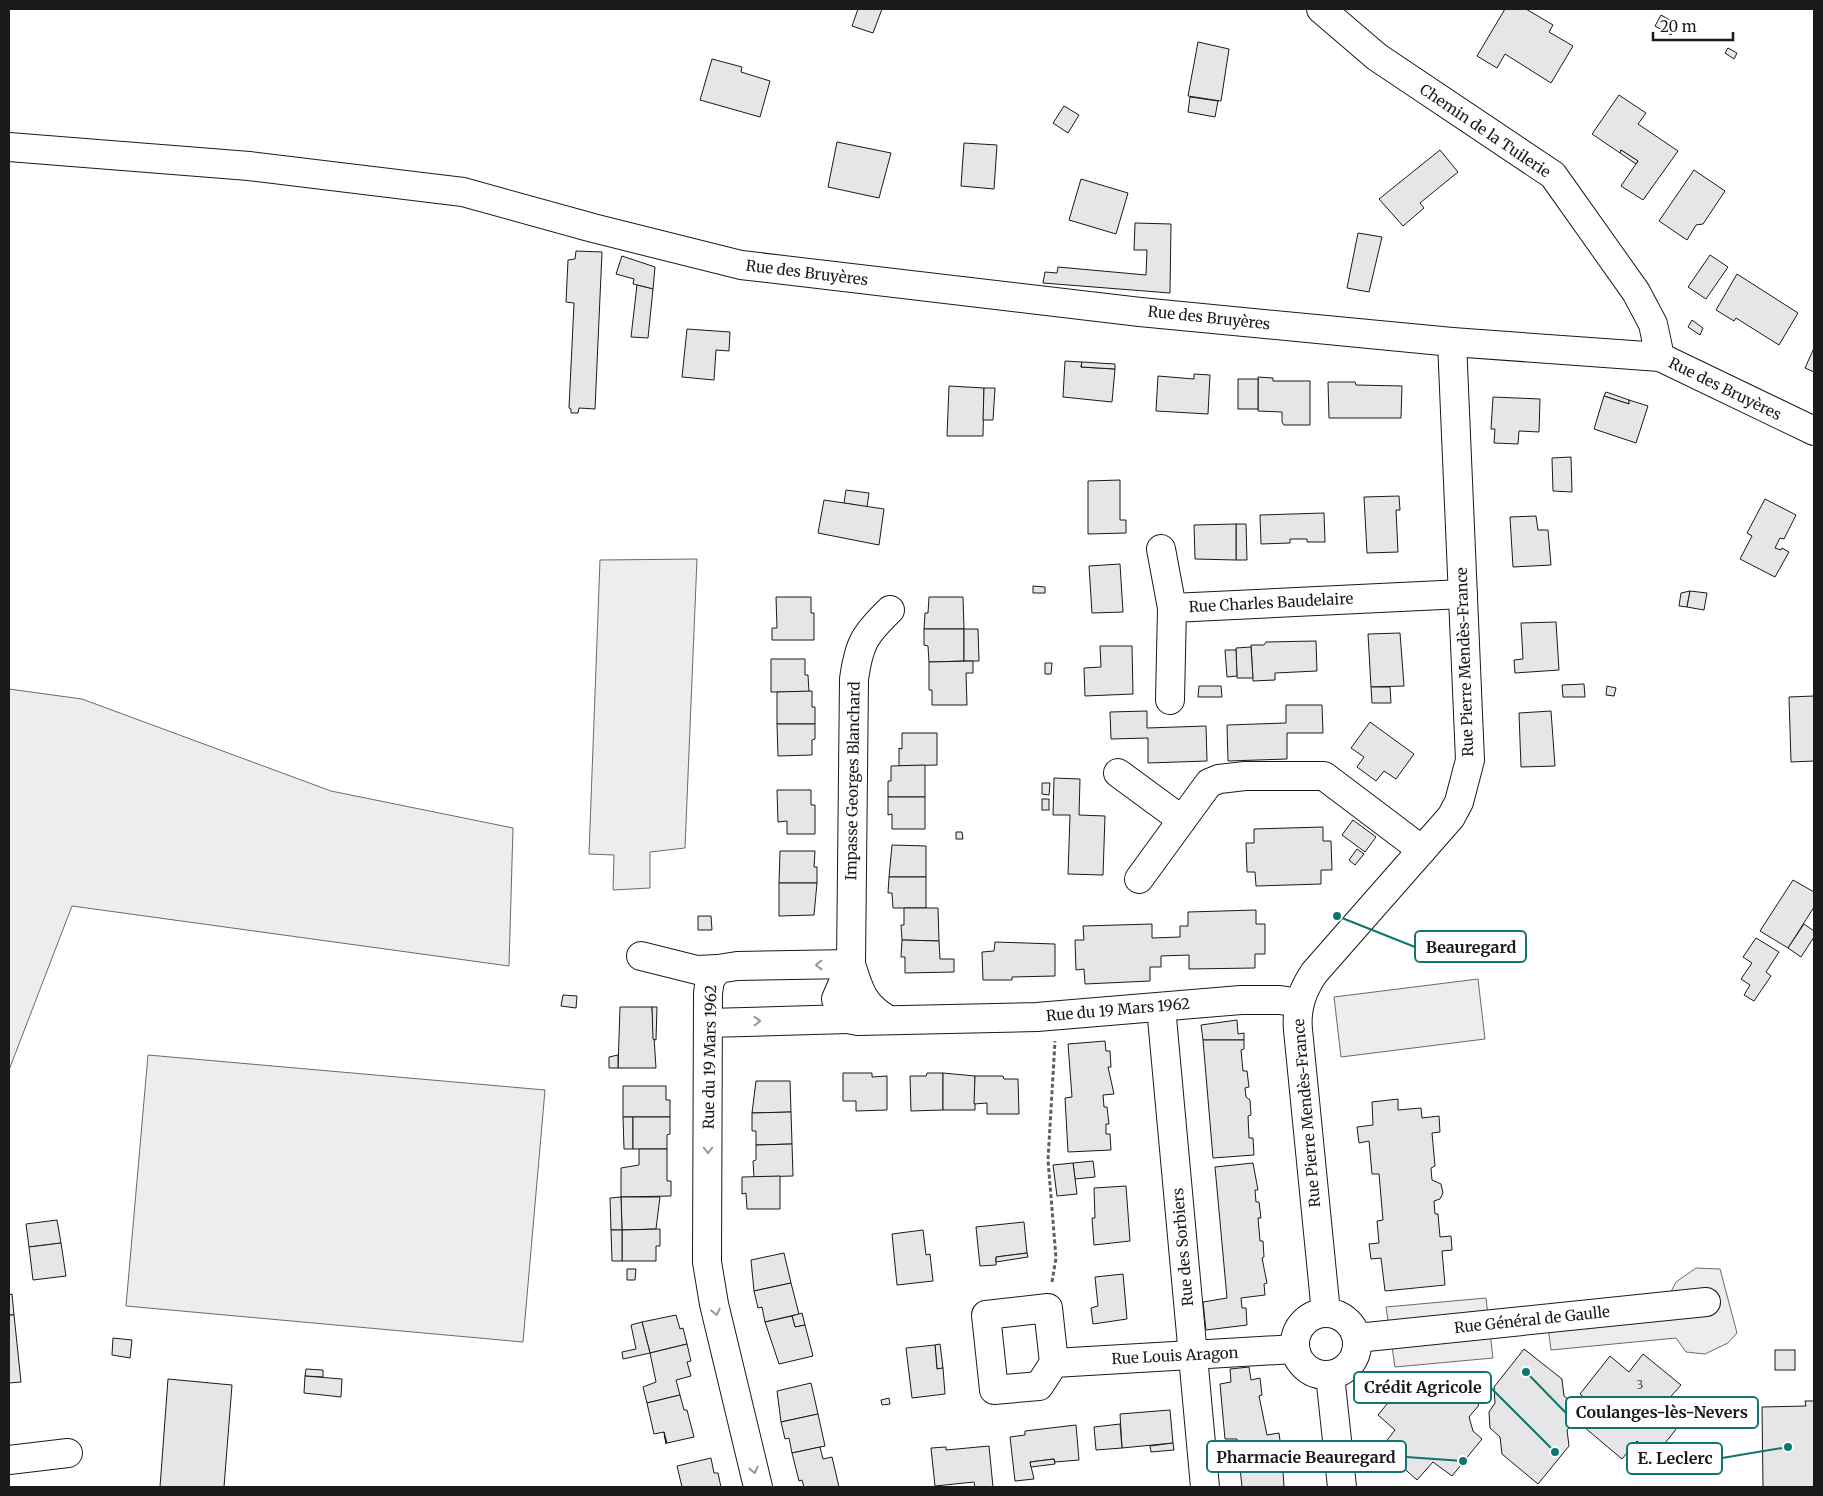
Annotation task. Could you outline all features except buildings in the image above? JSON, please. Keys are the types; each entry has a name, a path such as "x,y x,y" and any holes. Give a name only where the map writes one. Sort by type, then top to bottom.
{"street":[{"name":"Chemin de la Tuilerie","path":"1321,9 1377,57 1553,175 1636,292 1653,324 1660,357"},
{"name":"Rue des Bruyères","path":"9,147 249,166 464,192 594,228 741,265 1140,312 1452,342 1660,357 1814,431"},
{"name":"Rue Pierre Mendès-France","path":"1326,1313 1297,1023 1299,1003 1304,988 1314,973 1450,817 1459,802 1470,760 1452,342"},
{"path":"1161,549 1172,608"},
{"name":"Rue Charles Baudelaire","path":"1170,700 1172,608 1463,594"},
{"name":"Impasse Georges Blanchard","path":"851,964 854,679 858,652 869,630 890,610"},
{"path":"1118,773 1182,820"},
{"path":"1138,878 1210,783 1219,779 1245,776 1324,776 1422,850"},
{"path":"641,956 697,970 718,969"},
{"path":"848,1019 836,999 851,964"},
{"path":"851,964 859,990 872,1010 887,1020"},
{"name":"Rue du 19 Mars 1962","path":"758,1487 714,1304 708,1262 708,1023 710,980 718,969 737,966 851,964"},
{"name":"Rue du 19 Mars 1962","path":"708,1023 1056,1016 1241,1000 1299,1003"},
{"name":"Rue des Sorbiers","path":"1161,1006 1205,1487"},
{"name":"Rue Général de Gaulle","path":"1357,1338 1706,1302"},
{"path":"1048,1308 1054,1363 1039,1386 994,1390 986,1315 1048,1308"},
{"path":"1315,1314 1337,1314 1353,1328 1357,1338 1357,1348 1348,1366 1330,1375 1311,1372 1303,1366 1295,1349 1295,1338 1299,1328 1315,1314"},
{"name":"Rue Louis Aragon","path":"1054,1363 1295,1349"},
{"path":"1330,1375 1342,1487"},
{"path":"9,1460 68,1453"}],"path":[{"path":"1048,1308 1056,1258 1048,1160 1056,1016"}],"shaded area":[{"path":"697,559 685,848 650,852 650,888 613,890 614,855 589,854 600,560"},
{"path":"9,689 82,699 331,791 513,828 509,966 72,906 9,1070"},
{"path":"1478,979 1485,1039 1341,1057 1334,997"},
{"path":"148,1055 545,1090 523,1342 126,1306"},
{"path":"1696,1268 1720,1269 1737,1333 1728,1343 1705,1354 1686,1352 1676,1338 1551,1350 1547,1319 1663,1307 1676,1282"},
{"path":"1486,1298 1493,1358 1395,1367 1386,1307"}],"place":[{"name":"Beauregard","path":"1337,916"},
{"name":"Coulanges-lès-Nevers","path":"1526,1372"},
{"name":"E. Leclerc","path":"1788,1447"},
{"name":"Crédit Agricole","path":"1555,1452"},
{"name":"Pharmacie Beauregard","path":"1463,1461"}]}
